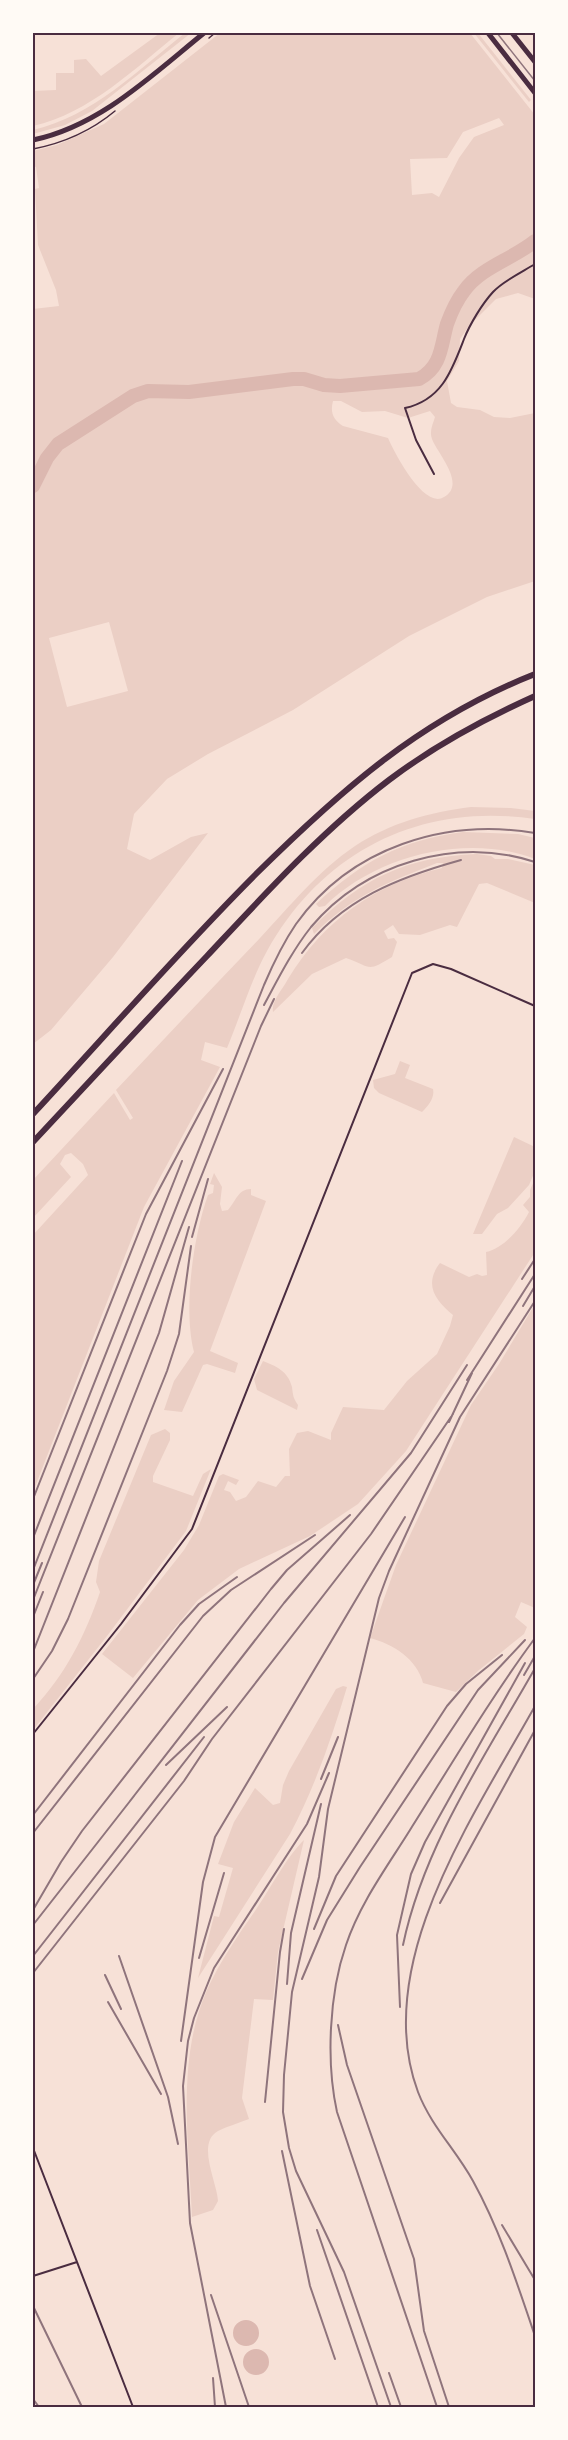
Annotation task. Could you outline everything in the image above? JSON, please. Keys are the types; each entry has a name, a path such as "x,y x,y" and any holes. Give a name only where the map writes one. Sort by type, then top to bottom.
{"main road":[{"path":"33,1114 170,962 336,796 430,728 489,695 535,674"},
{"path":"33,1142 248,912 340,821 389,780 436,748 483,721 535,696"},
{"path":"525,701 535,703"}],"street":[{"path":"33,140 67,131 99,115 204,33"},
{"path":"488,33 535,93"},
{"path":"512,33 535,62"}],"lane":[{"path":"434,474 416,440 405,408 436,394 457,361 465,337 494,291 535,264"},
{"path":"33,1734 121,1624 192,1529 412,973 433,964 451,969 535,1006"},
{"path":"33,2148 133,2407"},
{"path":"33,2276 77,2262"}],"shaded area":[{"path":"160,33 179,33 128,75 92,100 54,120 33,126 33,91 56,90 56,73 74,73 74,60 86,59 101,76"},
{"path":"185,33 191,33 92,111 65,125 33,134 33,130 55,123 95,103"},
{"path":"220,33 470,33 535,115 535,299 518,293 496,299 469,326 460,339 459,361 447,381 451,403 457,407 480,410 494,417 510,418 535,413 535,581 487,597 409,636 293,710 208,754 167,779 134,814 127,849 150,860 191,837 208,833 113,957 51,1030 33,1044 33,309 59,306 56,290 38,245 35,189 39,188 36,167 33,166 33,151 57,145 104,124","holes":["499,118 504,125 474,137 459,158 439,197 432,193 412,195 410,159 447,158 463,132","333,401 341,401 362,412 385,411 408,418 430,411 435,417 431,436 452,477 453,484 450,491 444,497 436,499 428,495 411,478 388,438 343,426 335,418","109,622 128,691 67,707 49,638"]},
{"path":"474,33 478,33 531,100 529,102"},
{"path":"471,807 535,811 535,819 493,816 453,818 415,827 380,841 347,860 317,885 290,916 267,951 227,1048 205,1042 201,1060 220,1067 144,1207 33,1492 33,1235 88,1175 83,1164 71,1153 65,1155 60,1164 71,1177 33,1218 33,1180 114,1093 130,1120 133,1118 116,1090 329,866 368,838 396,825 426,815"},
{"path":"463,832 518,834 535,838 535,859 509,851 481,848 453,849 424,854 370,873 346,888 325,906 319,907 316,904 349,876 383,855 420,841"},
{"path":"477,854 535,865 535,903 487,883 479,884 457,927 450,925 420,935 399,934 393,925 384,931 388,939 394,938 397,942 392,957 373,967 346,958 312,974 273,1012 276,999 302,958 335,922 353,907 373,895 418,875 442,868 443,863 419,870 371,891 343,909 314,934 312,928 349,896 367,883 407,866 428,860"},
{"path":"400,1061 410,1065 405,1078 433,1089 432,1099 422,1112 379,1093 374,1088 373,1080 395,1074"},
{"path":"514,1137 535,1147 535,1171 529,1185 508,1208 497,1214 482,1234 473,1234"},
{"path":"214,1173 222,1187 220,1204 222,1211 228,1210 240,1193 251,1189 251,1195 266,1201 210,1351 238,1363 235,1373 207,1364 203,1365 182,1412 164,1410 174,1381 194,1352 189,1316 191,1274 203,1212 208,1195 213,1193 214,1185 210,1184"},
{"path":"535,1179 535,1252 406,1451 358,1504 310,1536 239,1569 198,1600 133,1678 102,1654 184,1550 199,1525 219,1476 223,1474 239,1480 236,1485 228,1481 224,1490 230,1492 236,1501 246,1497 258,1481 276,1487 285,1476 290,1476 289,1449 297,1433 308,1431 331,1440 331,1433 343,1407 384,1410 407,1381 437,1354 453,1315 441,1304 434,1292 432,1278 435,1271 440,1263 469,1277 477,1274 487,1275 486,1252 505,1242 521,1224 529,1212 523,1205 530,1197 530,1190"},
{"path":"535,1304 535,1608 521,1602 515,1617 527,1627 524,1634 479,1670 456,1692 423,1683 420,1674 403,1654 387,1644 370,1638 396,1565 471,1405"},
{"path":"263,1361 277,1367 288,1377 298,1405 297,1410 257,1390 254,1379"},
{"path":"165,1429 170,1433 170,1440 153,1476 153,1482 193,1496 203,1474 211,1469 186,1531 33,1730 33,1709 64,1669 81,1639 94,1608 100,1592 96,1582 99,1561 151,1435"},
{"path":"347,1687 335,1724 299,1816 290,1834 198,1978 214,1916 219,1917 233,1868 218,1864 234,1822 255,1788 273,1805 280,1803 283,1785 289,1771 336,1689"},
{"path":"304,1840 278,1952 273,2000 254,1999 242,2098 249,2119 218,2131 212,2137 208,2153 218,2201 213,2210 192,2217 187,2102 191,2045 197,2017 212,1979 224,1958 286,1863"},
{"path":"246,2320 255,2324 259,2333 255,2342 246,2346 237,2342 233,2333 237,2324"},
{"path":"256,2349 265,2353 269,2362 265,2371 256,2375 247,2371 243,2362 247,2353"}],"waterway":[{"path":"33,486 47,458 58,444 133,396 148,391 189,392 293,379 340,386 419,379 427,374 436,362 447,324 464,291 488,269 535,241"}],"tram line":[{"path":"497,33 535,81"}],"railway":[{"path":"33,1570 264,985 278,954 296,924 318,897 344,875 372,857 402,844 434,835 467,830 501,829 535,833"},
{"path":"264,1005 291,955 311,927 333,905 358,886 385,871 444,854 474,852 505,855 535,862"},
{"path":"302,953 318,934 353,904 416,874 461,860"},
{"path":"33,1600 261,1026 274,999"},
{"path":"33,1499 146,1214 223,1069"},
{"path":"33,1538 182,1161"},
{"path":"192,1237 208,1179"},
{"path":"33,1652 159,1333 189,1227"},
{"path":"33,1679 52,1651 68,1619 167,1371 179,1334 191,1246"},
{"path":"522,1279 535,1259"},
{"path":"467,1380 535,1274"},
{"path":"523,1306 535,1286"},
{"path":"391,2407 344,2272 296,2171 289,2148 283,2112 292,1992 319,1877 328,1809 379,1598 389,1571 460,1417 535,1301"},
{"path":"130,1801 284,1603 411,1453 467,1365"},
{"path":"449,1422 472,1373"},
{"path":"33,1973 184,1781 212,1739 371,1534 453,1414"},
{"path":"33,1910 82,1831 271,1589 287,1570 350,1515"},
{"path":"181,2041 203,1882 215,1837 405,1517"},
{"path":"33,1833 203,1616 231,1590 315,1535"},
{"path":"33,1585 42,1563"},
{"path":"33,1815 180,1625 199,1604 237,1577"},
{"path":"33,1617 43,1592"},
{"path":"437,2407 337,2112 331,2072 333,2006 340,1964 366,1900 486,1708 535,1638"},
{"path":"302,1979 327,1920 360,1867 478,1690 525,1640"},
{"path":"314,1929 336,1876 447,1706 466,1684 502,1655"},
{"path":"524,1675 535,1656"},
{"path":"400,2007 397,1935 411,1874 425,1842 525,1663"},
{"path":"403,1945 425,1872 440,1837 476,1769 534,1670"},
{"path":"535,1706 459,1842 436,1891 418,1942 408,1993 407,2043 423,2104 466,2170 492,2218 535,2336"},
{"path":"166,1765 227,1707"},
{"path":"440,1903 535,1730"},
{"path":"33,1956 204,1737"},
{"path":"321,1779 338,1737"},
{"path":"226,2407 190,2223 183,2086 188,2041 194,2018 214,1968 307,1824 329,1773"},
{"path":"33,1925 134,1796"},
{"path":"287,1984 291,1933 321,1804"},
{"path":"199,1958 224,1873"},
{"path":"265,2102 284,1929"},
{"path":"119,1956 168,2097 178,2144"},
{"path":"105,1975 121,2009"},
{"path":"108,2002 161,2094"},
{"path":"338,2025 347,2065 414,2259 424,2331 449,2407"},
{"path":"282,2151 310,2286 335,2359"},
{"path":"502,2225 535,2280"},
{"path":"317,2230 378,2407"},
{"path":"211,2295 249,2407"},
{"path":"33,2306 82,2407"},
{"path":"389,2373 401,2407"},
{"path":"213,2378 215,2407"},
{"path":"33,2399 39,2407"}]}
